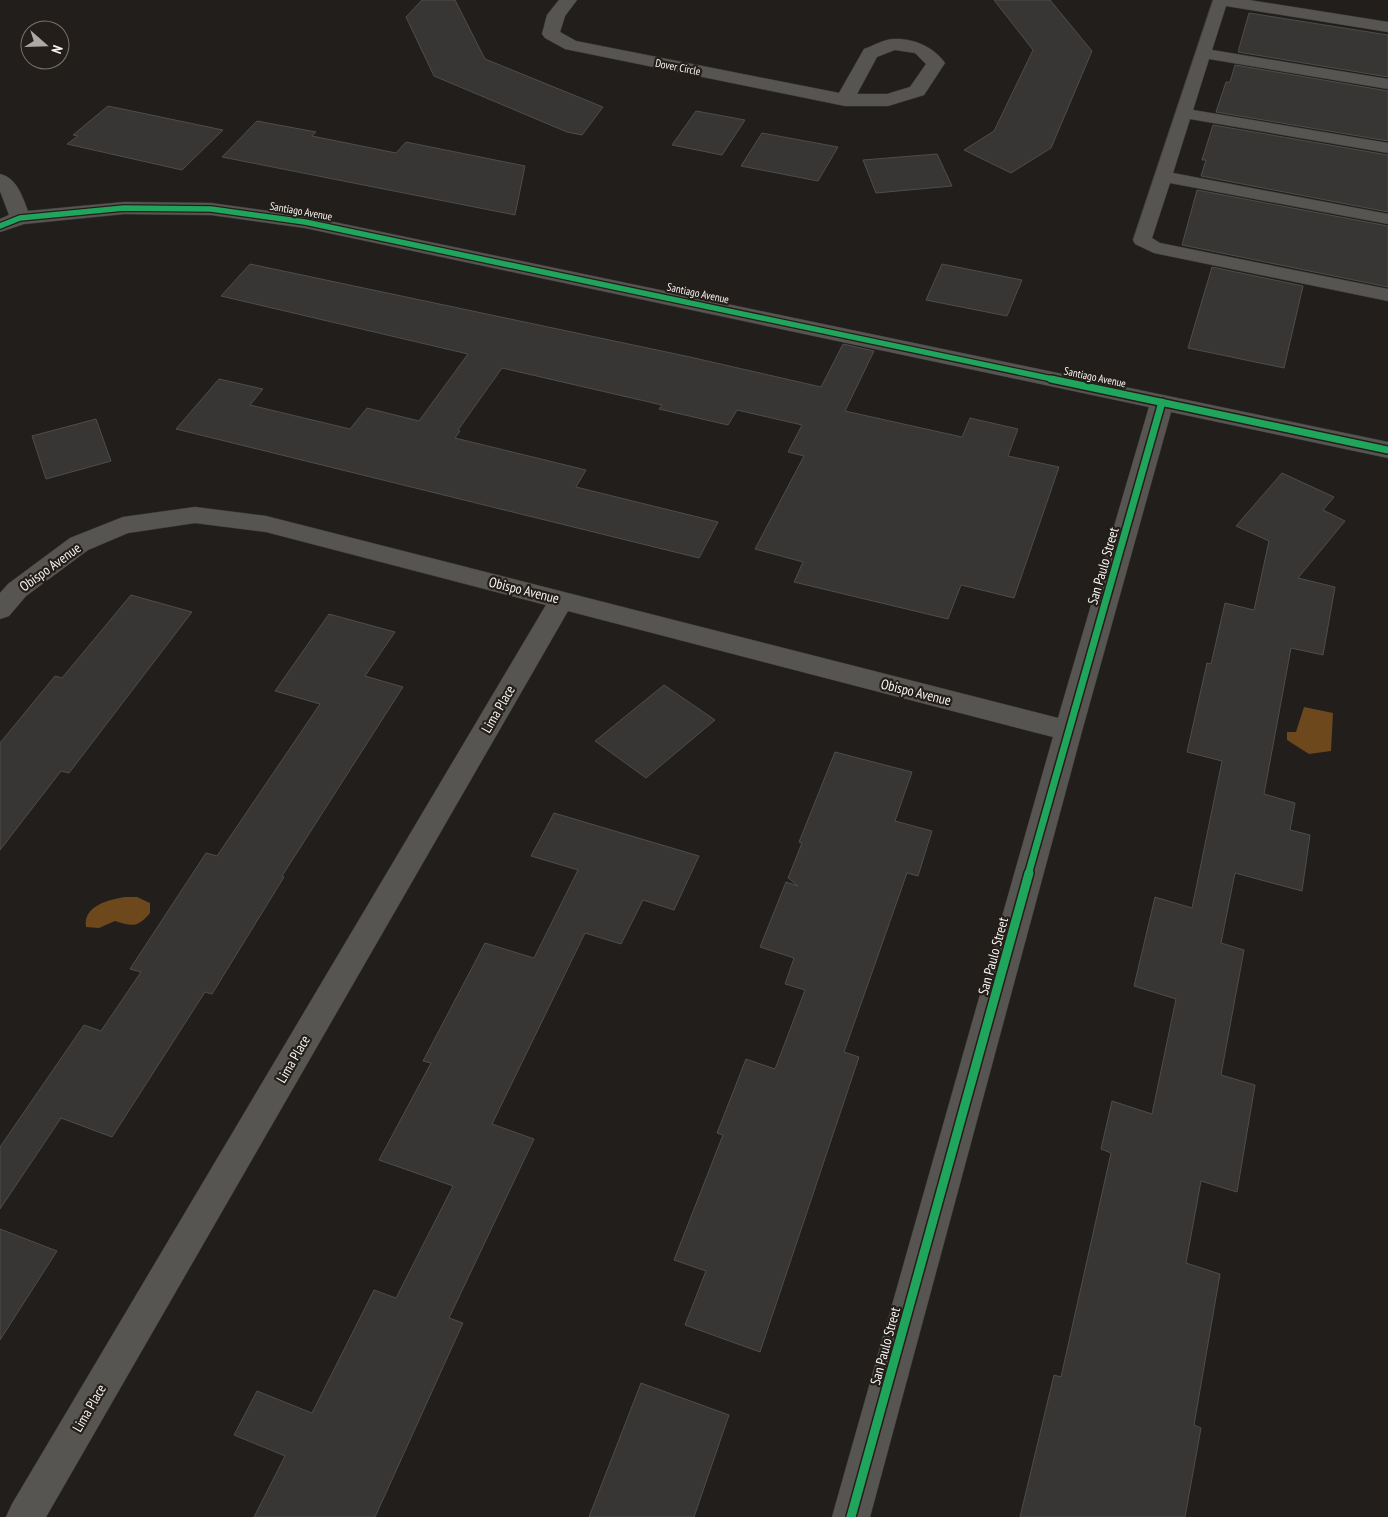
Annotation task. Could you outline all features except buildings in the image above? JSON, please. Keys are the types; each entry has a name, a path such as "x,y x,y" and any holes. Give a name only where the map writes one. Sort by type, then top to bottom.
{"street":[{"name":"Dover Circle","path":"568,0 556,15 551,34 571,46 845,100 888,100 917,91 936,62 921,49 894,44 870,53 845,100"},
{"path":"0,180 10,190 20,218"},
{"name":"Santiago Avenue","path":"0,226 20,218 124,208 211,209 305,222 1388,450"},
{"name":"San Paulo Street","path":"851,1517 1068,731 1162,402"},
{"name":"Obispo Avenue","path":"0,610 18,590 79,544 123,524 194,515 266,524 1068,731"},
{"name":"Lima Place","path":"25,1517 562,600"}],"lane":[{"path":"1388,28 1220,0 1142,240 1154,248 1388,295"},
{"path":"1203,53 1388,84"},
{"path":"1183,114 1388,148"},
{"path":"1163,176 1388,219"}],"shaded area":[{"path":"1304,707 1333,713 1331,751 1309,754 1287,740 1287,732 1296,732"},
{"path":"125,897 137,897 150,903 150,913 142,921 131,925 115,921 99,928 86,927 89,913 98,905"}],"cycle path":[{"path":"0,226 20,218 124,208 211,209 305,222 1388,450"},
{"path":"851,1517 1068,731 1162,402"}]}
